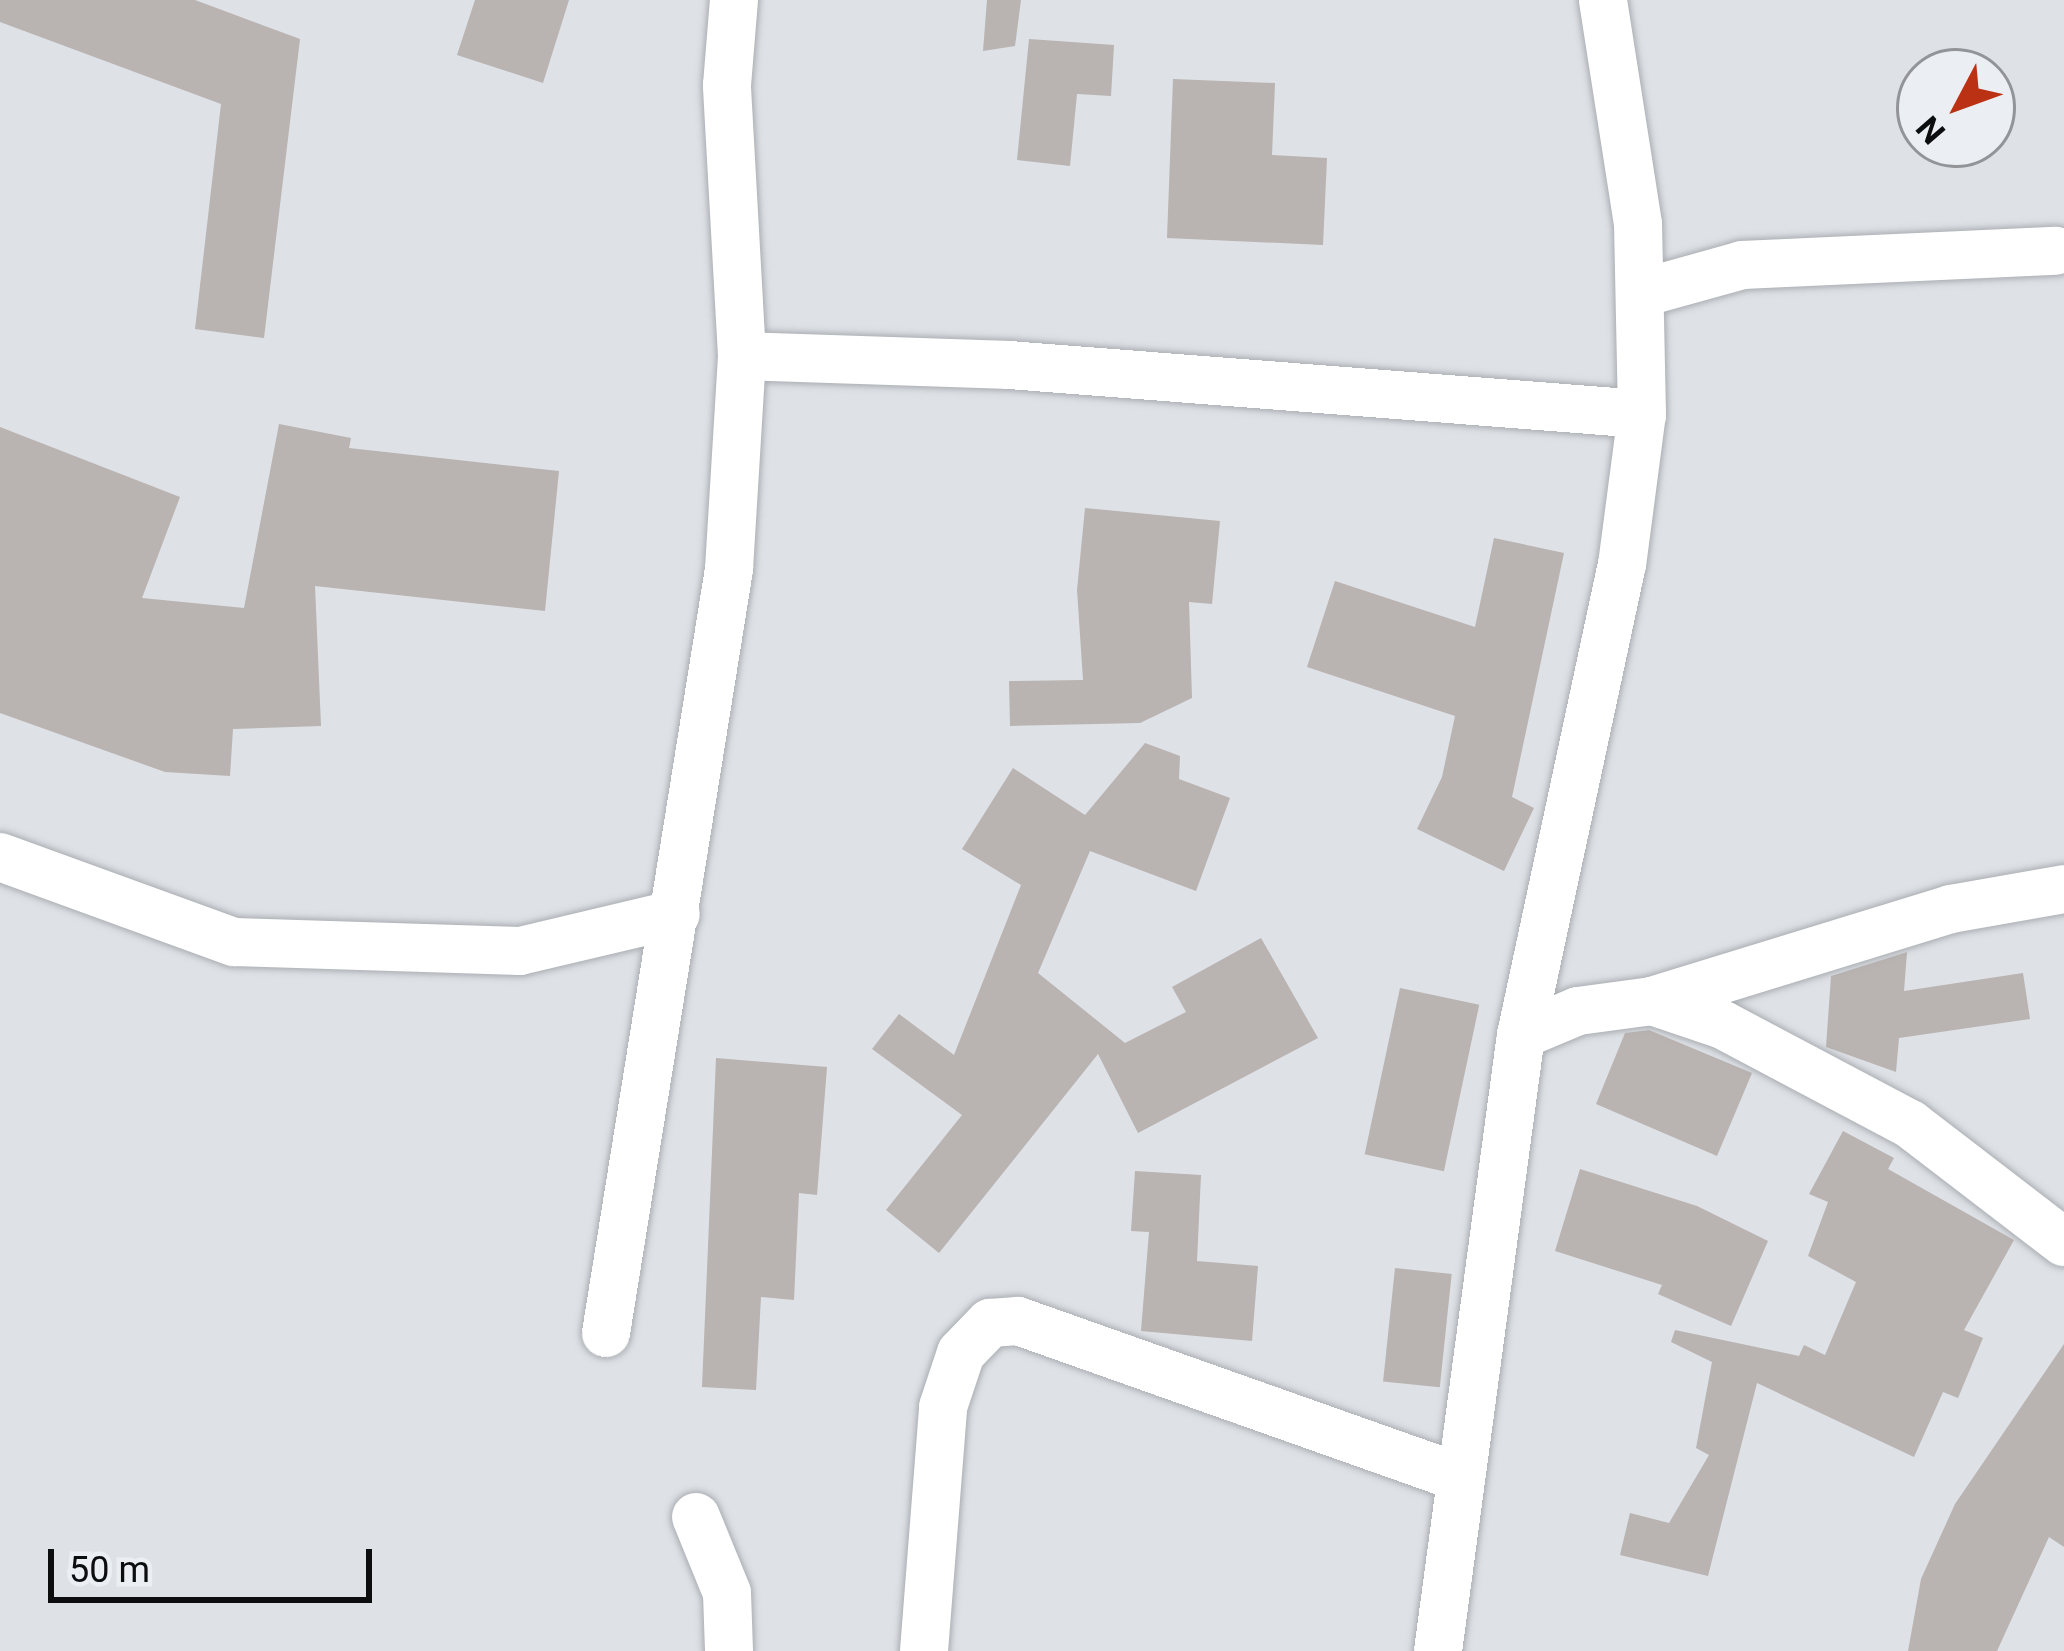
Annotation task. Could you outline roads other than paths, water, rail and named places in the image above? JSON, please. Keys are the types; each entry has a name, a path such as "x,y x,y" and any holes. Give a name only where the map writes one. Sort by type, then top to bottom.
{"street":[{"path":"606,1333 729,569 742,356 727,85 734,0"},
{"path":"1438,1651 1521,1036 1622,565 1642,414 1642,293 1603,0"},
{"path":"1642,293 1742,265 2056,251"},
{"path":"742,356 1009,364 1642,414"},
{"path":"0,857 234,942 520,951 676,914"},
{"path":"1521,1036 1578,1011 1652,1001 1951,909 2064,889"},
{"path":"1652,1001 1780,1052 1910,1124 2064,1242"},
{"path":"924,1651 943,1407 961,1353 990,1323 1018,1322 1459,1477"},
{"path":"696,1517 727,1593 729,1651"}]}
